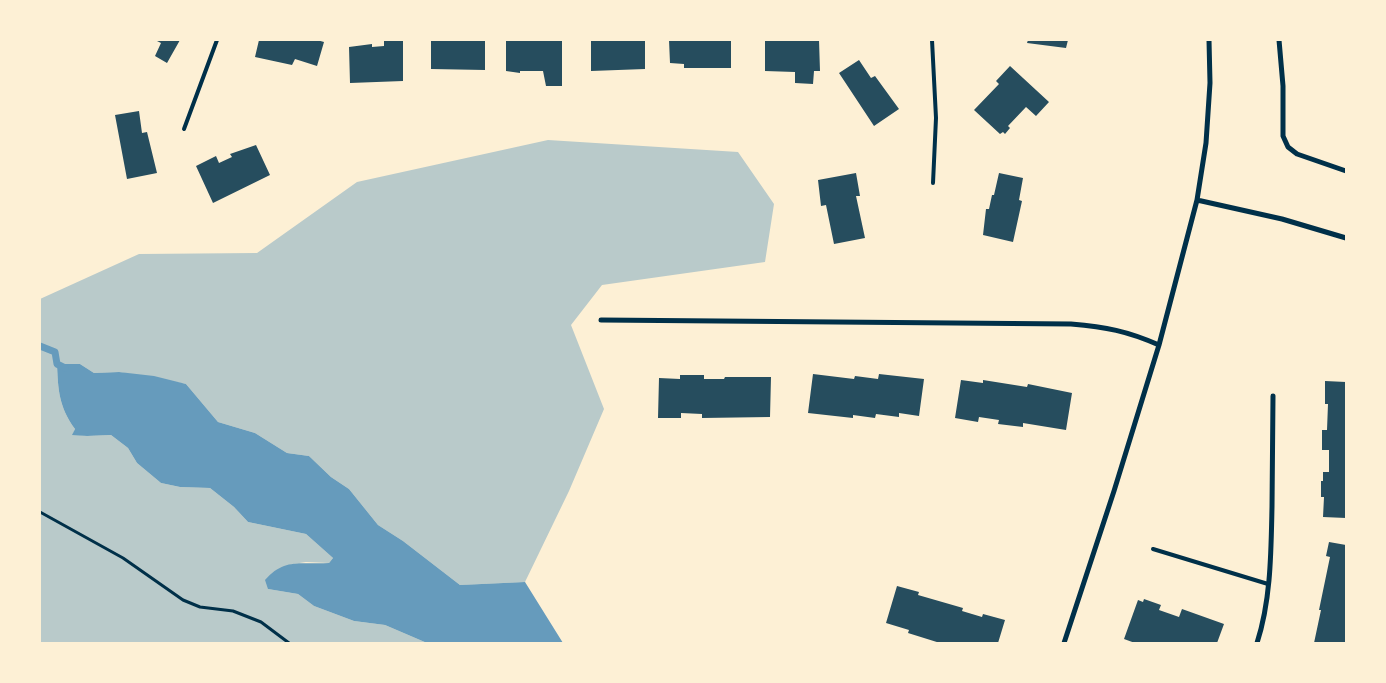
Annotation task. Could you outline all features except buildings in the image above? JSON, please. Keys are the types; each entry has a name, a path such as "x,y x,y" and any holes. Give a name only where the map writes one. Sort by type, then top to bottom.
{"street":[{"path":"1064,643 1159,345 1197,200 1206,143 1210,83 1209,40"},
{"path":"1279,40 1283,86 1283,136 1288,147 1297,154 1346,171"},
{"path":"1197,200 1282,219 1346,238"},
{"path":"601,320 1071,324 1103,326 1135,335 1159,345"},
{"path":"1257,643 1261,631 1272,543 1273,396"}],"lane":[{"path":"184,129 217,40"},
{"path":"932,40 936,118 933,183"},
{"path":"1153,549 1268,584"}],"path":[{"path":"40,512 123,558 183,600 200,607 212,607 240,614 261,622 289,643"}],"shaded area":[{"path":"548,140 738,152 774,204 765,262 602,285 571,325 604,409 569,491 525,582 460,585 403,541 378,525 349,489 331,477 309,456 287,453 255,433 218,422 186,384 119,372 94,373 80,364 57,364 60,398 75,429 73,434 87,436 111,435 128,448 137,463 161,483 180,487 210,488 234,507 248,522 306,534 333,558 329,563 306,562 293,564 268,589 298,594 314,606 354,621 385,625 427,643 40,643 40,299 139,254 257,253 357,182"}],"water":[{"path":"57,364 80,364 94,373 119,372 154,376 186,384 218,422 255,433 287,453 309,456 331,477 349,489 378,525 403,541 460,585 525,582 563,643 427,643 385,625 354,621 314,606 298,594 268,589 265,580 280,568 294,564 329,563 333,558 306,534 248,522 234,507 210,488 180,487 161,483 137,463 128,448 111,435 72,435 75,429 60,398"}],"waterway":[{"path":"40,346 55,352 57,364 65,368"}]}
